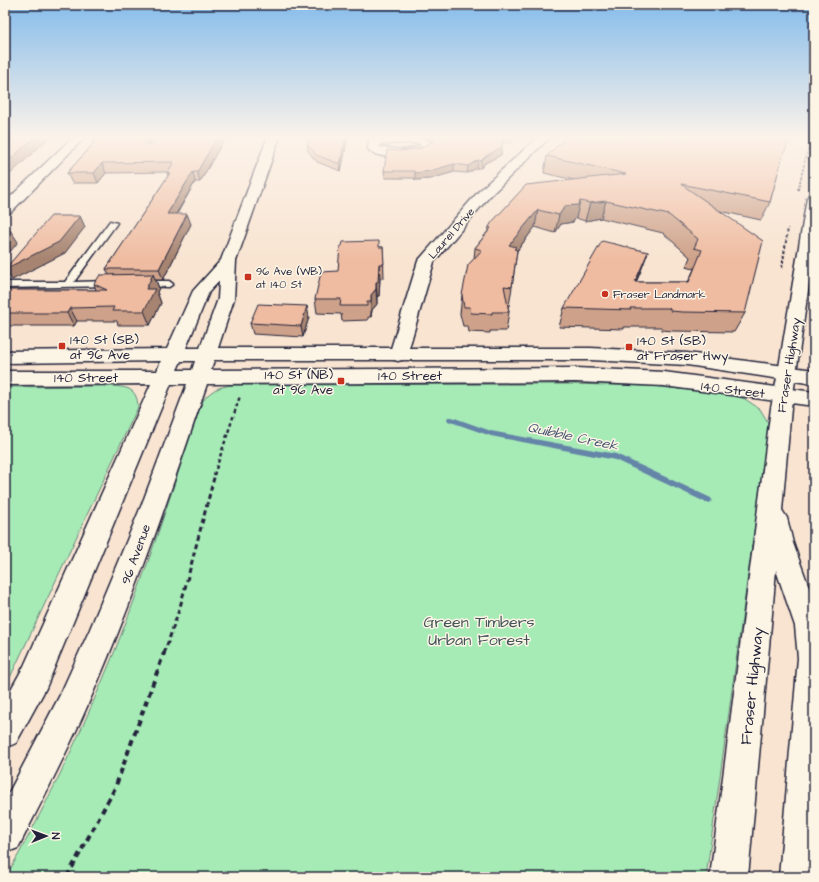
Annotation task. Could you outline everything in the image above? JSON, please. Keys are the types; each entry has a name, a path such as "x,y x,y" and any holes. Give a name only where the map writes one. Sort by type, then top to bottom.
{"main road":[{"path":"5,210 38,177"},
{"name":"96 Avenue","path":"5,835 32,787 104,633 142,536 226,299 228,261 259,177"},
{"name":"Laurel Drive","path":"398,355 426,261 484,194 502,177"},
{"name":"Fraser Highway","path":"729,877 781,408 788,373 814,198"},
{"name":"96 Avenue","path":"5,732 35,677 201,291 228,261"},
{"name":"Fraser Highway","path":"797,306 806,300 814,298"},
{"name":"140 Street","path":"5,378 169,366 206,355 571,354 687,359 814,377"},
{"name":"140 Street","path":"5,357 169,366 198,376 627,376 814,399"},
{"name":"Fraser Highway","path":"772,494 780,542 809,626 813,658 798,877"}],"lane":[{"path":"67,285 113,223"},
{"path":"5,285 169,284"}],"path":[{"path":"67,877 115,788 147,704 180,607 208,494 241,390"}],"green space":[{"name":"Green Timbers Urban Forest","path":"568,384 651,386 728,394 745,399 760,409 769,424 706,877 6,877 56,782 101,684 129,616 201,405 210,393 219,388 234,385"},
{"path":"5,387 123,387 132,391 137,400 138,407 5,688"}],"building":[{"path":"167,177 190,177 167,214 187,214 159,269 106,269"},
{"path":"597,177 777,177 770,202 681,184 763,241 745,313 682,312 671,311 669,308 630,308 631,310 564,308 602,241 648,252 635,282 689,282 702,250 694,248 698,239 669,215 606,201 590,203 580,201 578,205 565,206 559,215 538,210 509,245 516,247 514,249 517,250 512,287 504,286 509,312 492,312 492,314 471,313 470,307 464,307 462,295 468,265 482,250 475,248 491,228 489,227 492,222 526,185"},
{"path":"51,216 80,216 59,242 5,269"},
{"path":"5,225 10,230 5,236"},
{"path":"379,241 379,247 383,247 384,264 379,264 376,289 371,295 371,302 367,302 367,306 340,306 341,299 315,299 321,272 338,271 340,246 342,246 343,242"},
{"path":"153,274 146,289 155,289 144,311 112,311 114,307 70,308 67,313 5,313 5,290 107,290 94,284 100,275"},
{"path":"258,304 307,306 301,326 250,323"}],"waterway":[{"name":"Quibble Creek","path":"450,419 491,433 616,457 708,500"}],"place":[{"name":"96 Ave (WB) at 140 St","path":"248,277"},
{"name":"Fraser Landmark","path":"605,294"},
{"name":"140 St (SB) at 96 Ave","path":"62,346"},
{"name":"140 St (SB) at Fraser Hwy","path":"629,347"},
{"name":"140 St (NB) at 96 Ave","path":"341,381"}]}
